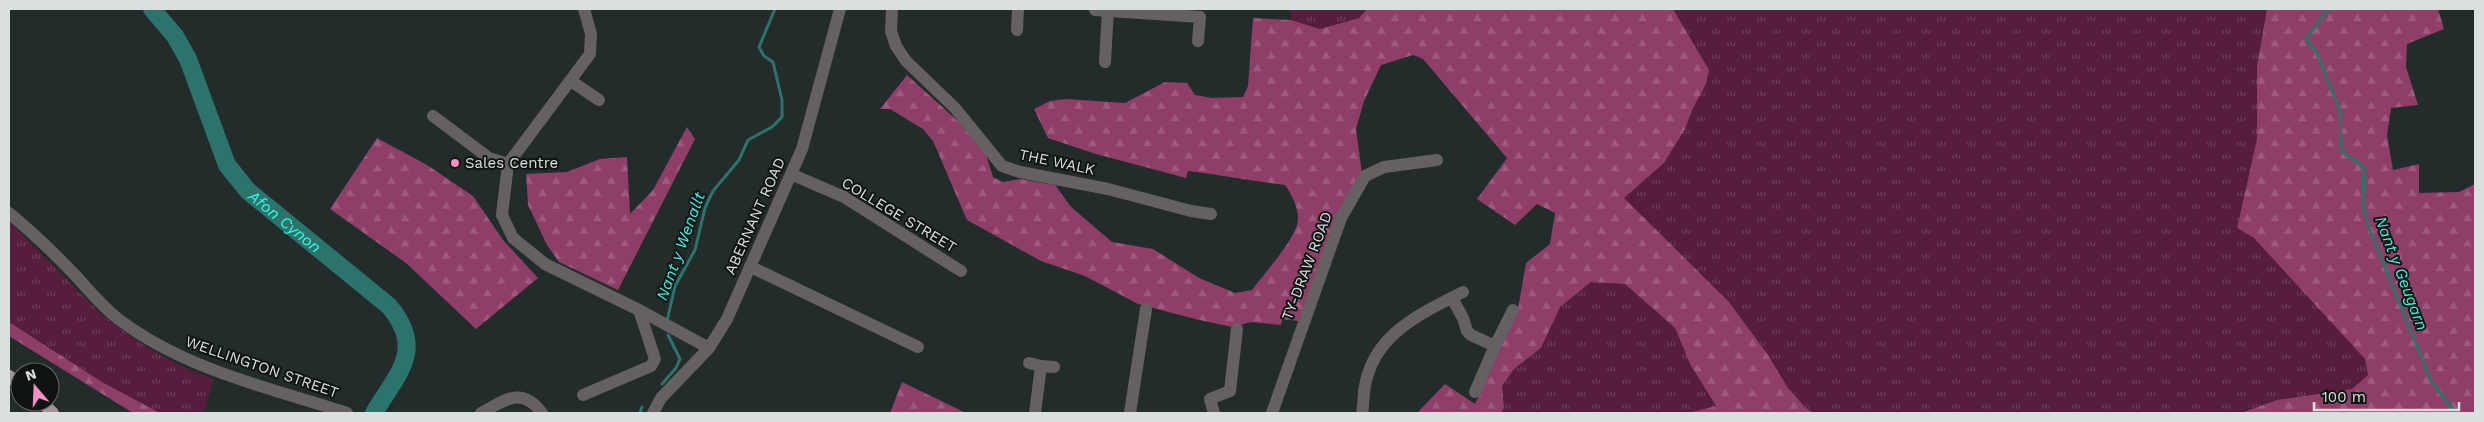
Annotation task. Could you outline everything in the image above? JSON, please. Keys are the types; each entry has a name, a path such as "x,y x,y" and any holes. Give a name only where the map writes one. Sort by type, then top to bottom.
{"street":[{"path":"584,9 590,34 590,54 508,164 502,215 513,238 545,264 640,310 709,348"},
{"name":"ABERNANT ROAD","path":"653,413 661,398 709,348 728,319 793,175 802,149 840,9"},
{"name":"THE WALK","path":"892,9 891,31 896,46 906,61 955,108 1002,166 1020,172 1108,189 1191,211 1211,214"},
{"path":"1017,30 1018,9"},
{"path":"1106,62 1104,10 1200,18 1198,41"},
{"path":"571,81 599,100"},
{"path":"432,116 489,158 508,164"},
{"name":"TY-DRAW ROAD","path":"1272,413 1341,218 1365,176 1384,167 1437,160"},
{"name":"COLLEGE STREET","path":"793,175 844,197 961,271"},
{"name":"WELLINGTON STREET","path":"9,213 32,232 99,301 120,320 145,337 181,357 213,370 348,413"},
{"path":"751,267 918,347"},
{"path":"1362,413 1368,376 1378,353 1388,338 1412,319 1457,295 1466,330 1471,335 1495,346"},
{"path":"583,394 651,366 655,359 640,310"},
{"path":"1130,413 1146,310"},
{"path":"1475,392 1513,310"},
{"path":"1214,413 1210,399 1230,390 1237,329"},
{"path":"1035,413 1035,364 1054,367"},
{"path":"481,413 502,400 513,397 524,399 542,413"}],"green space":[{"path":"1290,9 1367,9 1359,18 1320,29 1291,20"},
{"path":"1367,9 1673,9 1709,70 1706,84 1693,108 1685,129 1664,163 1624,198 1729,302 1768,355 1788,388 1807,409 1814,413 1688,413 1716,406 1690,364 1675,328 1625,284 1591,282 1560,307 1541,348 1514,369 1502,386 1504,408 1501,413 1417,413 1445,384 1475,404 1518,309 1526,263 1550,244 1555,213 1537,204 1515,225 1477,199 1507,158 1423,59 1413,55 1381,65 1364,101 1356,129 1362,174 1298,321 1282,319 1281,325 1251,322 1232,327 1138,304 1085,276 1041,261 967,220 933,141 923,129 890,109 880,109 907,75 960,123 986,155 993,177 1003,182 1020,179 1055,185 1071,207 1112,242 1153,249 1199,278 1235,293 1252,290 1283,250 1297,225 1297,209 1285,185 1188,171 1186,178 1096,154 1048,138 1034,109 1050,101 1066,99 1125,103 1165,82 1187,83 1195,95 1212,98 1243,97 1248,86 1253,18 1291,20 1320,29 1359,18"},
{"path":"1673,9 2267,9 2257,65 2257,139 2237,228 2254,237 2365,359 2368,375 2352,389 2277,400 2241,413 1814,413 1807,409 1788,388 1768,355 1729,302 1624,198 1664,163 1685,129 1693,108 1706,84 1709,70"},
{"path":"2267,9 2438,9 2444,29 2407,44 2406,67 2418,105 2391,108 2387,135 2393,170 2419,164 2419,193 2459,192 2475,184 2475,413 2241,413 2277,400 2352,389 2368,375 2365,359 2254,238 2237,228 2257,139 2257,65"},
{"path":"687,127 695,139 618,290 559,262 547,245 528,205 526,174 567,172 600,159 627,157 630,214 653,190"},
{"path":"377,138 427,165 473,196 503,240 538,278 476,329 406,263 330,209"},
{"path":"9,221 100,313 139,342 167,358 211,378 213,380 204,413 160,413 102,382 9,322"},
{"path":"1591,282 1625,284 1675,328 1690,364 1716,406 1688,413 1501,413 1504,408 1502,386 1514,369 1541,348 1560,307"},
{"path":"9,322 102,382 160,413 133,413 60,368 60,362 51,362 9,336"},
{"path":"902,382 966,413 890,413"}],"waterway":[{"name":"Afon Cynon","path":"152,9 175,36 188,59 227,165 248,191 389,306 400,322 406,336 407,349 404,361 399,374 374,413"},
{"name":"Nant y Wenallt","path":"667,321 675,286 695,250 705,208 713,191 739,160 748,140 772,127 782,117 782,100 773,62 764,56 759,47 775,9"},
{"name":"Nant y Geugarn","path":"2328,9 2306,39 2316,51 2340,111 2341,151 2364,167 2363,207 2370,230 2431,381 2456,413"},
{"name":"Nant y Wenallt","path":"662,384 676,368 680,359 668,335"},
{"name":"Nant y Wenallt","path":"640,413 642,407"}],"place":[{"name":"Sales Centre","path":"455,163"}]}
